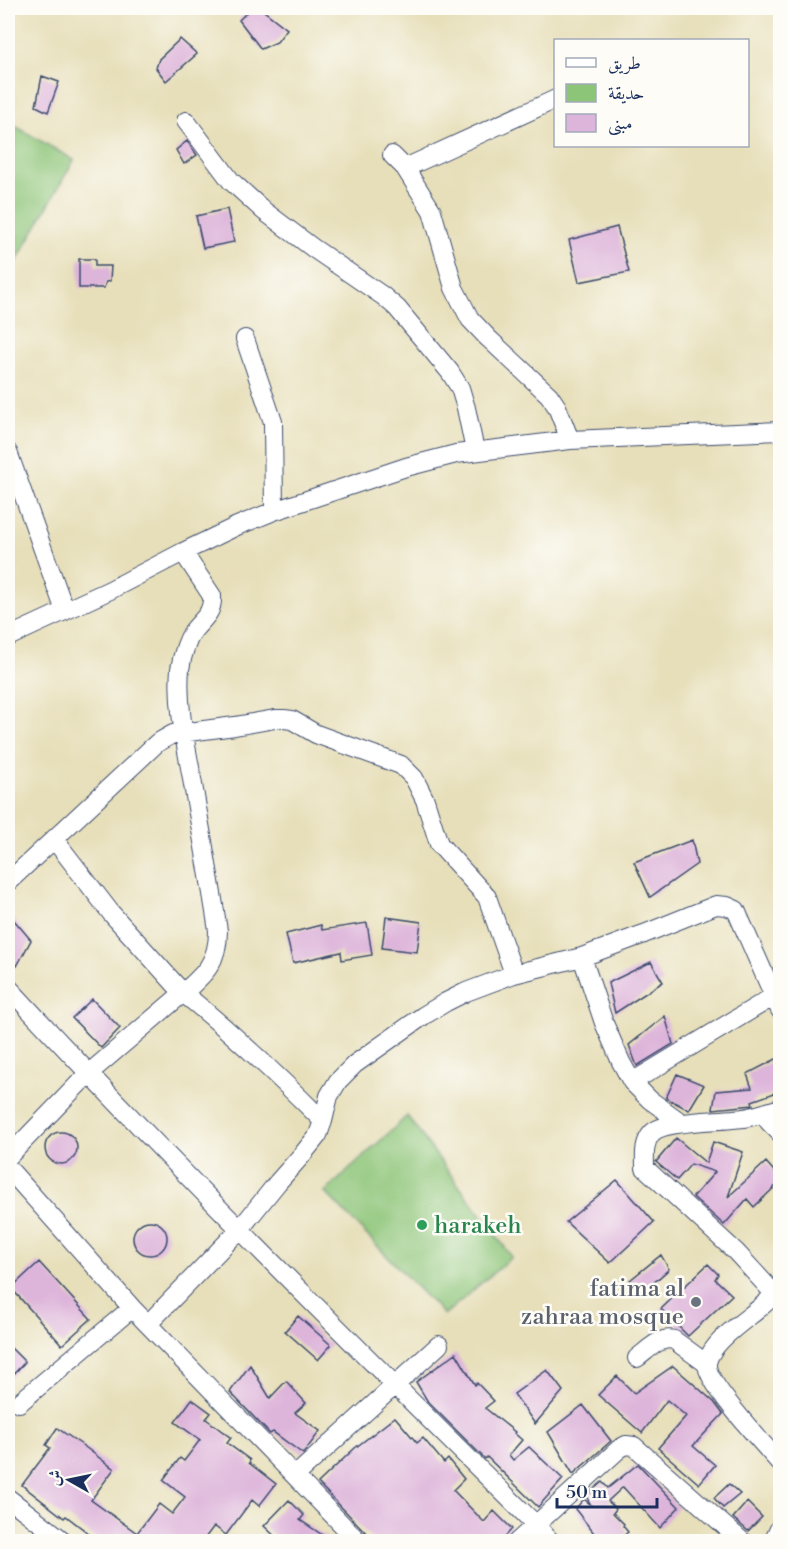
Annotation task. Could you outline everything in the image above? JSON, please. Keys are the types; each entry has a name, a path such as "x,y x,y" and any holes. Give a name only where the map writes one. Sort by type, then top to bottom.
{"street":[{"path":"405,168 554,99"},
{"path":"186,121 231,181 264,211 397,308 450,372 460,388 475,451"},
{"path":"392,155 405,168 432,211 454,288 470,319 549,394 557,407 570,440"},
{"path":"245,339 273,422 274,511"},
{"path":"8,637 110,590 183,552 274,511 406,467 456,454 570,440 780,431"},
{"path":"8,452 64,611"},
{"path":"8,1157 88,1074 202,976 211,964 217,949 218,931 180,698 180,669 186,645 192,632 210,612 212,597 183,552"},
{"path":"8,882 157,743 173,734 275,719 292,720 316,734 401,765 414,778 425,800 439,844 487,897 514,974"},
{"path":"54,839 111,914 183,993 261,1061 323,1121"},
{"path":"148,1324 240,1229 307,1150 318,1135 329,1096 338,1081 355,1064 423,1016 466,992 514,974 582,957 716,905 736,910 777,1003 632,1082"},
{"path":"582,957 604,1023 632,1082 650,1100 682,1123"},
{"path":"8,987 88,1074 394,1384 536,1524 551,1542"},
{"path":"707,1364 711,1353 725,1337 779,1294 645,1168 644,1149 654,1130 664,1126 724,1121 772,1111 769,1122 780,1133"},
{"path":"8,1168 132,1308 359,1542"},
{"path":"19,1403 132,1308"},
{"path":"637,1358 663,1339 669,1338 707,1364 723,1394 780,1463"},
{"path":"295,1476 439,1345"},
{"path":"517,1542 619,1449 629,1444 743,1542"},
{"path":"8,1498 65,1542"},
{"path":"773,1542 780,1527"}],"green space":[{"path":"8,122 74,160 8,276"},
{"name":"harakeh","path":"407,1116 512,1257 444,1315 325,1192"}],"building":[{"path":"251,8 260,8 287,29 277,42 261,49 239,20"},
{"path":"180,39 197,54 166,81 156,68 159,59"},
{"path":"42,76 59,82 48,112 36,106"},
{"path":"187,141 197,155 184,164 176,150"},
{"path":"227,209 234,242 203,248 196,216"},
{"path":"617,227 629,272 579,282 569,240"},
{"path":"79,259 95,259 95,266 111,266 110,281 106,282 104,288 79,288"},
{"path":"692,840 697,864 650,897 634,862"},
{"path":"8,913 31,940 17,966 8,957"},
{"path":"386,917 421,922 417,952 382,948"},
{"path":"367,923 372,955 342,960 341,952 293,963 286,934 321,925 322,930"},
{"path":"651,962 663,982 615,1013 608,983"},
{"path":"92,999 120,1028 101,1048 72,1018"},
{"path":"665,1016 673,1044 637,1066 629,1045"},
{"path":"780,1057 780,1091 752,1101 753,1105 713,1109 716,1091 752,1088 747,1074"},
{"path":"677,1074 704,1085 689,1110 666,1098"},
{"path":"61,1132 72,1137 77,1148 72,1159 61,1164 50,1159 45,1148 50,1137"},
{"path":"676,1138 706,1163 713,1142 743,1152 728,1197 766,1162 780,1178 780,1182 754,1207 747,1199 724,1225 693,1197 715,1172 691,1164 677,1180 656,1162"},
{"path":"617,1180 654,1222 610,1263 566,1222"},
{"path":"150,1221 162,1226 167,1238 162,1250 150,1255 138,1250 133,1238 138,1226"},
{"path":"661,1255 669,1269 642,1293 630,1280"},
{"path":"39,1262 91,1319 62,1345 11,1288"},
{"name":"fatima al zahraa mosque","path":"708,1264 718,1274 715,1279 732,1295 688,1336 661,1309"},
{"path":"298,1316 331,1345 318,1360 285,1331"},
{"path":"8,1345 25,1362 8,1380"},
{"path":"456,1353 475,1385 477,1383 494,1401 485,1408 522,1440 509,1455 513,1460 529,1447 563,1479 538,1507 487,1457 485,1459 428,1402 416,1382"},
{"path":"250,1365 270,1398 286,1381 306,1403 295,1413 320,1431 303,1454 273,1432 270,1434 230,1392"},
{"path":"673,1366 714,1402 723,1414 693,1446 715,1465 699,1484 658,1448 686,1416 667,1400 642,1433 598,1395 617,1376 634,1393"},
{"path":"547,1370 563,1391 535,1424 514,1394"},
{"path":"192,1399 211,1413 206,1419 231,1438 227,1443 276,1484 259,1506 252,1500 226,1535 214,1526 202,1542 100,1542 66,1516 64,1518 22,1485 50,1448 46,1445 57,1428 114,1469 91,1500 137,1533 159,1504 172,1514 185,1497 163,1480 180,1458 184,1461 200,1440 175,1422"},
{"path":"583,1405 611,1441 573,1474 548,1432"},
{"path":"395,1417 417,1443 423,1438 444,1463 448,1459 464,1479 453,1490 484,1522 494,1511 512,1529 500,1542 375,1542 318,1483 355,1448"},
{"path":"638,1464 679,1507 660,1528 623,1487 608,1501 616,1509 613,1513 624,1524 628,1532 617,1542 601,1542 575,1509 584,1499 591,1505 586,1496 602,1482 608,1488"},
{"path":"729,1484 740,1494 723,1508 714,1498"},
{"path":"289,1500 304,1515 300,1520 333,1542 281,1542 264,1526"},
{"path":"747,1502 762,1517 748,1531 733,1518"}],"place":[{"name":"harakeh","path":"422,1225"},
{"name":"fatima al zahraa mosque","path":"696,1302"}]}
